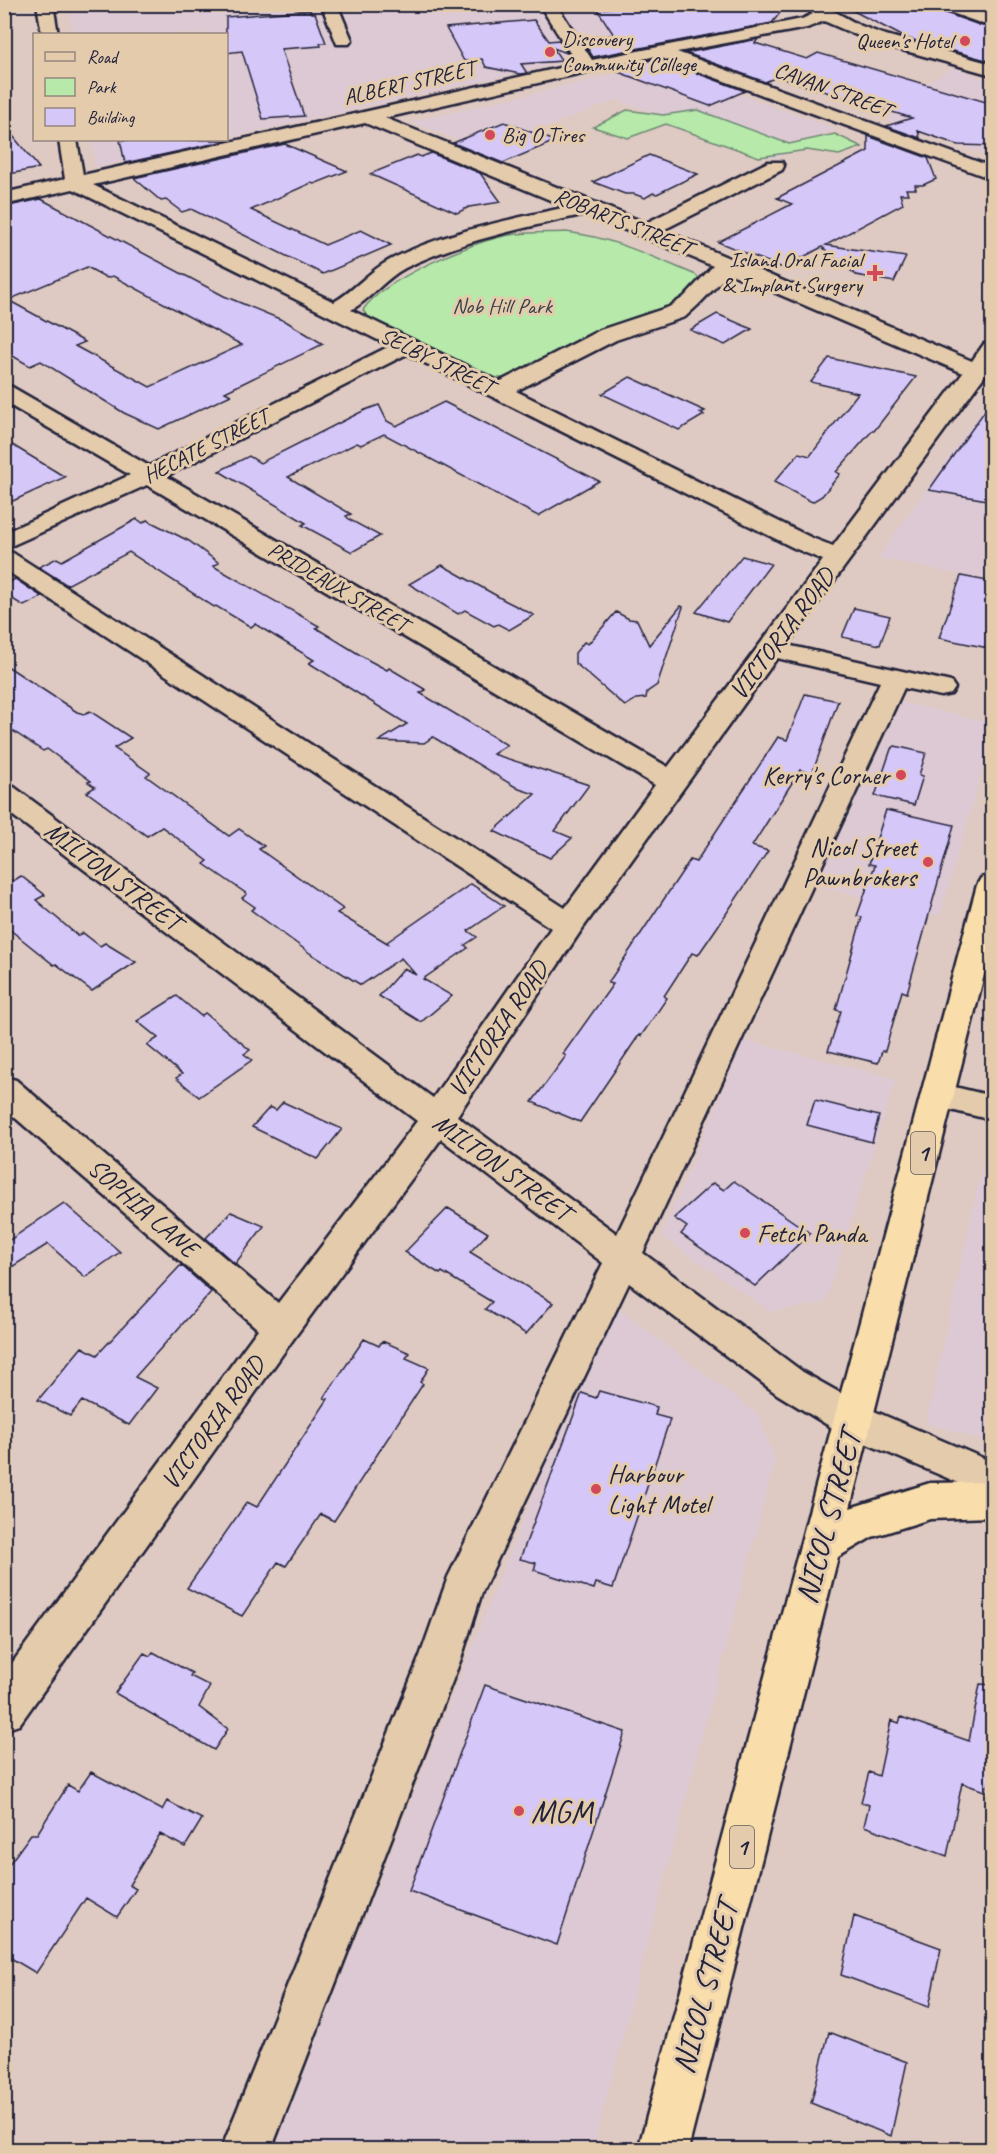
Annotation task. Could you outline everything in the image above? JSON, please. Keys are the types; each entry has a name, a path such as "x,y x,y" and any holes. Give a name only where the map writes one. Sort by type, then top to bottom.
{"highway":[{"name":"NICOL STREET","path":"663,2150 993,885"},
{"path":"820,1545 861,1522 930,1501 993,1500"}],"street":[{"path":"45,4 50,33"},
{"path":"329,4 343,39"},
{"path":"548,4 588,67"},
{"path":"809,4 827,10 841,25 876,39 993,70"},
{"path":"941,4 989,20"},
{"name":"ALBERT STREET","path":"4,200 657,51 807,23 827,10"},
{"name":"CAVAN STREET","path":"657,51 993,173"},
{"name":"ROBARTS STREET","path":"367,117 647,230 977,371"},
{"path":"68,141 75,183"},
{"path":"647,230 775,166"},
{"name":"SELBY STREET","path":"75,183 803,543 839,557"},
{"path":"334,311 355,299 383,273 398,264 483,231 588,208"},
{"path":"499,391 608,335 677,312 697,296 725,264"},
{"name":"HECATE STREET","path":"4,542 148,476 406,346"},
{"name":"VICTORIA ROAD","path":"4,1710 281,1328 437,1119 569,925 672,782 993,349"},
{"name":"PRIDEAUX STREET","path":"4,392 672,782"},
{"path":"4,558 569,925"},
{"path":"771,649 941,688"},
{"path":"246,2150 441,1656 462,1590 624,1256 895,678"},
{"name":"MILTON STREET","path":"4,794 437,1119 624,1256 790,1383 853,1420 993,1480"},
{"name":"SOPHIA LANE","path":"4,1089 281,1328"},
{"path":"938,1095 993,1108"}],"shaded area":[{"path":"786,4 786,13 228,138 228,33 73,33 68,5"},
{"path":"656,65 836,129 774,159 617,100 485,150 411,122"},
{"path":"954,67 992,82 992,157 873,115"},
{"path":"91,141 217,141 96,168"},
{"path":"992,395 992,581 878,558"},
{"path":"901,702 992,723 992,736 940,916 816,886"},
{"path":"744,1040 896,1079 825,1303 771,1312 661,1236"},
{"path":"992,1121 992,1443 926,1423"},
{"path":"610,1302 759,1415 775,1461 593,2149 274,2150 434,1742"}],"green space":[{"path":"627,110 663,115 698,110 789,144 835,134 862,147 839,155 807,150 759,157 666,124 628,138 593,127"},
{"name":"Nob Hill Park","path":"566,232 600,238 632,249 696,275 702,282 674,309 508,378 497,378 368,318 363,310 373,298 389,286 453,253 494,238 517,234"}],"building":[{"path":"652,4 787,4 772,23 593,57 581,38 614,35 597,9"},
{"path":"840,4 931,4 934,9 982,26 993,26 993,62 906,38"},
{"path":"310,10 311,13 315,13 326,43 320,43 321,46 281,49 304,116 263,119 242,51 228,53 226,17"},
{"path":"534,20 549,41 559,40 567,53 553,48 562,61 521,64 527,73 520,74 486,67 482,59 464,61 446,28"},
{"path":"758,39 755,43 807,59 818,53 993,104 993,146 958,145 918,131 920,138 886,126 912,118 777,77 765,82 686,53"},
{"path":"656,58 745,91 710,106 618,72"},
{"path":"504,122 555,141 503,163 453,143"},
{"path":"4,125 39,168 4,175"},
{"path":"868,136 928,158 936,179 923,185 915,185 916,189 906,189 908,194 900,194 903,204 826,245 906,257 894,282 856,275 822,247 783,268 718,242 792,204 777,198 868,151"},
{"path":"120,141 226,141 125,163"},
{"path":"285,144 347,171 314,184 311,183 251,210 325,245 361,230 391,245 323,274 191,209 182,212 166,200 161,201 134,178"},
{"path":"431,153 480,173 501,202 469,207 457,213 370,174 417,155 421,157"},
{"path":"649,155 698,174 645,198 625,194 593,182"},
{"path":"41,199 224,296 287,322 323,344 225,392 231,395 159,429 124,413 41,361 30,366 4,351 4,207","holes":["87,267 107,278 113,276 242,345 150,387 75,346 85,342 8,300"]},
{"path":"717,314 752,329 725,345 690,330"},
{"path":"829,358 916,377 874,431 836,472 840,474 822,496 812,502 774,482 799,453 810,456 858,393 811,382"},
{"path":"630,377 705,411 700,413 704,415 679,430 602,394"},
{"path":"993,399 993,501 929,490"},
{"path":"444,402 599,481 538,516 384,434 361,445 357,443 288,477 351,514 346,516 380,536 352,552 302,525 306,523 219,471 249,456 260,463 379,405 387,421 396,426"},
{"path":"4,440 65,477 4,505"},
{"path":"137,519 143,523 147,520 189,541 219,563 213,566 319,626 316,628 370,661 387,670 389,668 426,690 420,693 507,745 493,754 589,785 555,831 572,838 550,858 494,831 535,794 519,789 433,737 424,743 379,741 407,724 309,663 314,660 255,624 251,627 216,606 214,607 129,552 67,585 39,567 57,558 62,561"},
{"path":"742,556 771,564 727,622 696,612"},
{"path":"442,565 534,615 509,630 498,624 494,626 465,610 458,614 409,584"},
{"path":"961,576 993,582 993,649 939,638"},
{"path":"15,579 42,597 24,606 4,594 4,585"},
{"path":"681,606 683,607 657,685 647,692 646,698 636,699 625,706 575,663 575,653 584,642 588,644 616,612 629,619 637,620 649,645"},
{"path":"854,608 890,616 880,645 842,637"},
{"path":"4,664 77,712 84,714 90,711 131,738 114,748 150,773 146,776 229,836 239,829 264,846 259,849 343,909 337,913 389,944 387,942 471,884 504,906 468,931 477,937 465,945 468,948 423,979 452,996 421,1022 379,996 404,968 416,975 401,958 361,985 311,954 251,910 255,907 242,898 247,894 204,864 208,861 162,827 147,836 87,792 95,787 88,782 91,781 47,749 43,751 4,725"},
{"path":"805,694 838,701 812,774 800,770 752,846 768,851 718,926 698,955 692,953 664,996 667,998 580,1122 532,1102 566,1056 563,1054 613,984 608,983 690,860 696,862 778,737 787,740"},
{"name":"Kerry's Corner","path":"895,746 926,753 919,775 923,776 914,805 875,796 891,749"},
{"path":"886,810 954,825 907,993 902,991 885,1051 882,1051 878,1063 828,1051 841,1011 836,1010 862,917 857,916 875,865 869,864"},
{"path":"4,874 13,881 21,876 45,895 36,900 78,936 83,933 100,946 105,943 136,962 92,991 56,964 54,965 4,925"},
{"path":"177,996 201,1016 205,1013 250,1050 244,1054 252,1060 199,1097 176,1078 182,1074 147,1045 158,1038 137,1021"},
{"path":"815,1100 879,1116 872,1142 807,1125"},
{"path":"283,1102 342,1129 318,1159 252,1127 270,1107 276,1110"},
{"name":"Fetch Panda","path":"734,1181 810,1233 755,1286 681,1234 687,1227 674,1218 713,1183 724,1190"},
{"path":"64,1203 120,1252 85,1277 48,1244 4,1272 4,1244"},
{"path":"448,1208 488,1233 470,1252 553,1303 526,1334 485,1309 492,1302 405,1252"},
{"path":"231,1212 264,1226 235,1264 206,1238"},
{"path":"181,1265 211,1292 135,1377 157,1388 129,1425 82,1401 70,1416 38,1400 82,1347 97,1355"},
{"path":"364,1339 379,1346 382,1341 410,1353 406,1358 429,1368 420,1382 423,1384 334,1521 321,1514 286,1566 278,1562 242,1616 187,1588 247,1502 257,1507 328,1399 324,1398"},
{"name":"Harbour Light Motel","path":"599,1391 657,1407 655,1415 670,1419 613,1588 596,1583 594,1589 534,1570 536,1563 520,1559 582,1393 596,1398"},
{"path":"153,1652 192,1673 190,1676 210,1686 199,1707 228,1729 214,1750 115,1693 144,1653 150,1656"},
{"path":"980,1684 993,1685 993,1767 987,1792 962,1783 947,1856 864,1826 869,1805 861,1802 869,1772 879,1776 891,1720 899,1723 901,1717 969,1741"},
{"name":"MGM","path":"485,1685 625,1732 557,1945 409,1891"},
{"path":"91,1772 162,1810 167,1801 202,1819 185,1847 160,1834 129,1885 136,1889 117,1917 86,1898 36,1973 4,1954 4,1871 31,1834 37,1834 68,1785 78,1791"},
{"path":"854,1916 941,1948 929,2007 841,1975"},
{"path":"829,2032 907,2062 891,2136 811,2103"}],"place":[{"name":"Queen's Hotel","path":"965,41"},
{"name":"Discovery Community College","path":"550,52"},
{"name":"Big O Tires","path":"490,135"},
{"name":"Island Oral Facial & Implant Surgery","path":"875,273"},
{"name":"Kerry's Corner","path":"901,775"},
{"name":"Nicol Street Pawnbrokers","path":"928,862"},
{"name":"Fetch Panda","path":"745,1233"},
{"name":"Harbour Light Motel","path":"596,1489"},
{"name":"MGM","path":"519,1811"}]}
